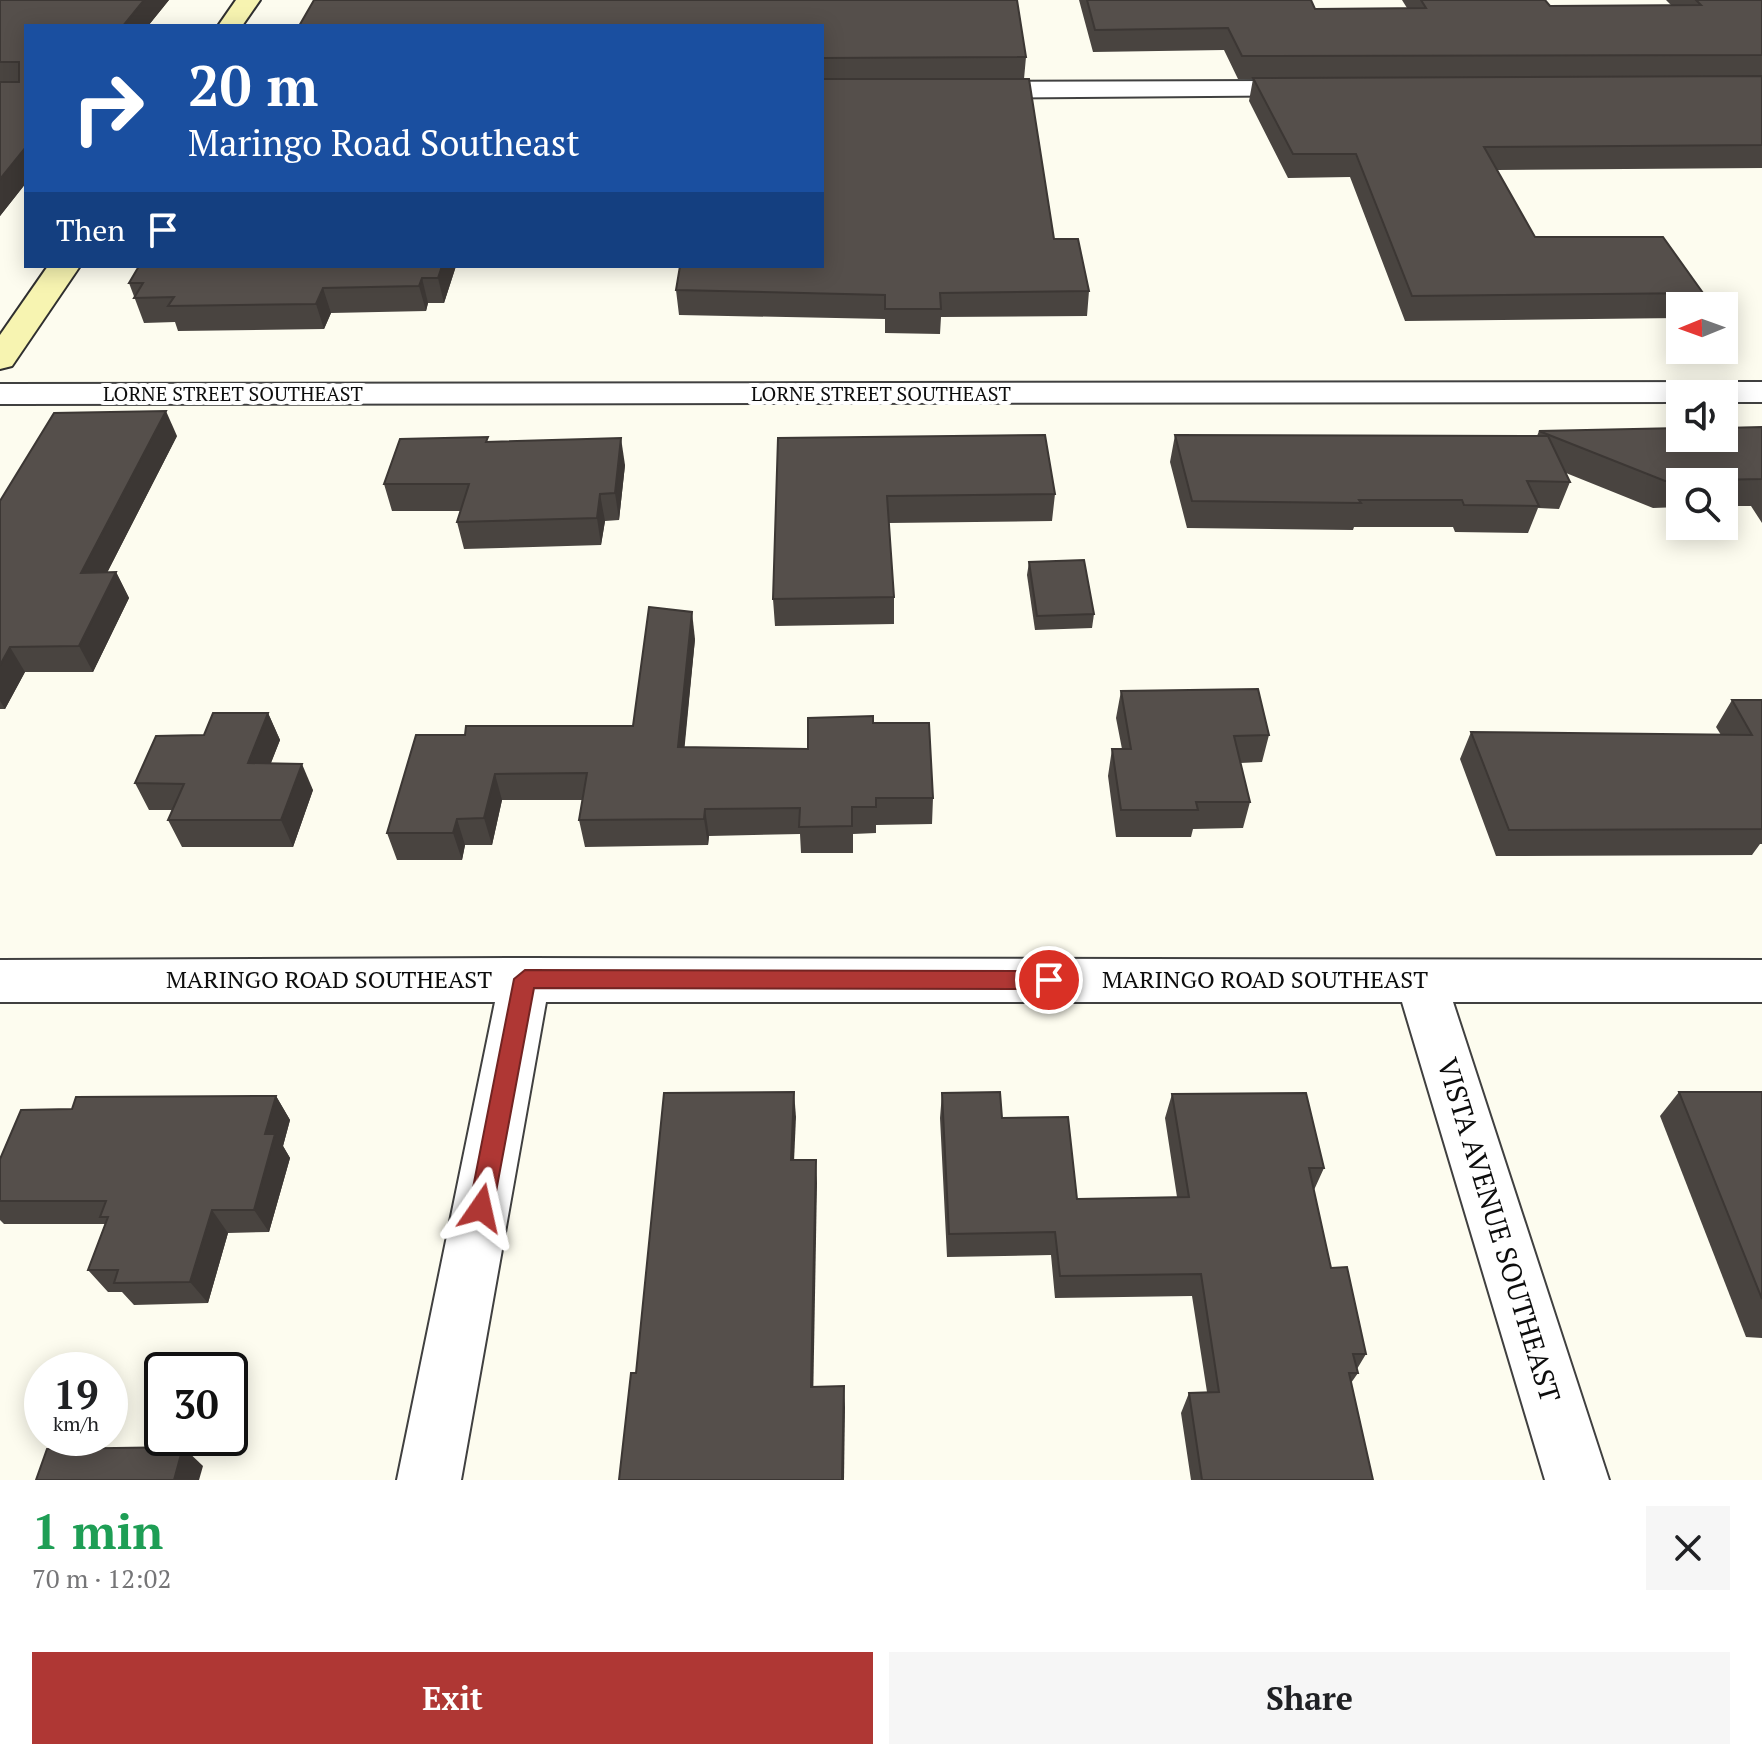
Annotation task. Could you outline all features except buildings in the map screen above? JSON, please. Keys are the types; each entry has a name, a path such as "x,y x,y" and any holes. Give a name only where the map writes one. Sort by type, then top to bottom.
{"street":[{"path":"231,24 248,0"},
{"path":"949,91 1332,89"},
{"path":"0,359 63,268"},
{"name":"LORNE STREET SOUTHEAST","path":"0,394 1762,392"},
{"path":"429,1480 525,979"},
{"name":"MARINGO ROAD SOUTHEAST","path":"0,981 1762,981"},
{"name":"VISTA AVENUE SOUTHEAST","path":"1421,981 1577,1480"}],"route":[{"path":"481,1208 525,979 1049,980"}]}
